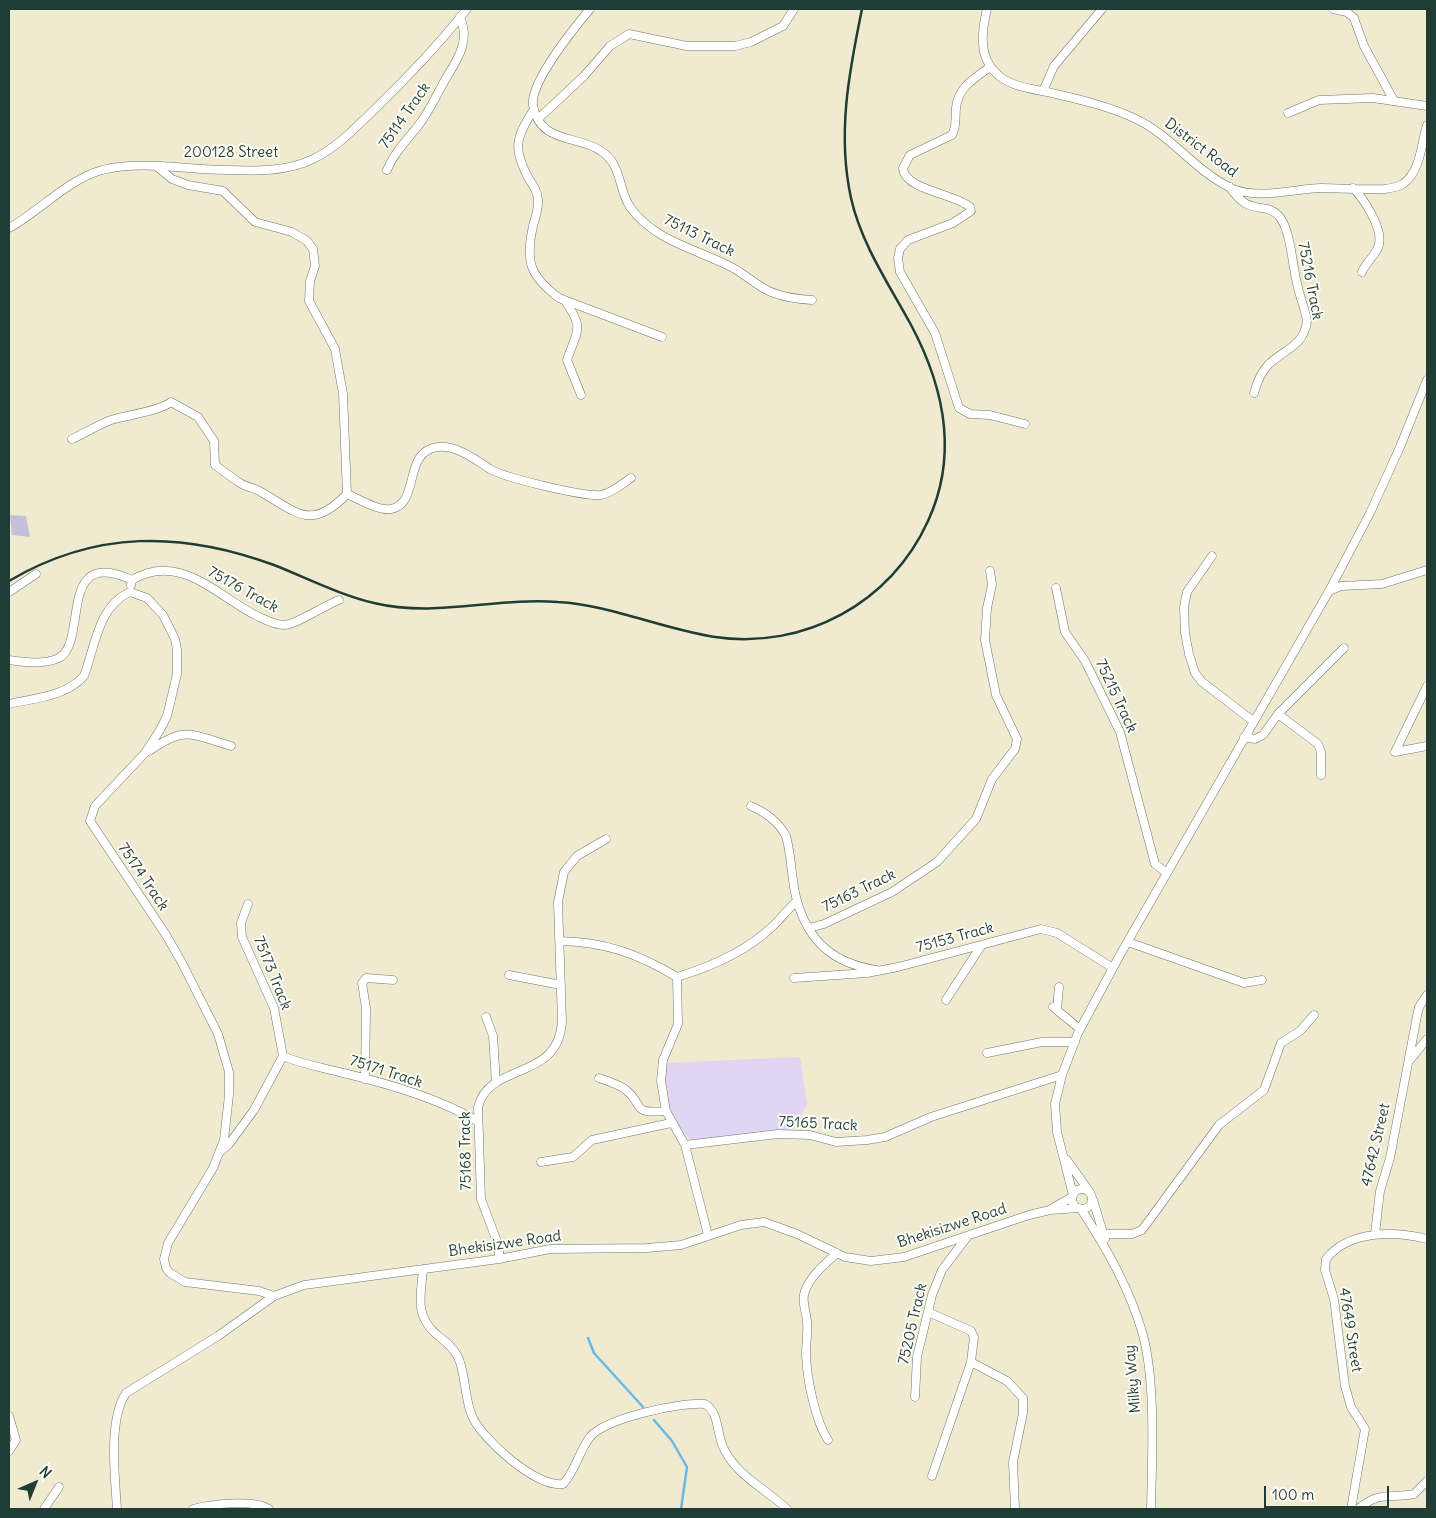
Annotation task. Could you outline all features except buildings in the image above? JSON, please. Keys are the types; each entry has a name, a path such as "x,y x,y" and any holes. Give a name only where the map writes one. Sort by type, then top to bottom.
{"street":[{"name":"200128 Street","path":"9,228 90,174 115,168 156,166 224,170 274,170 311,160 344,139 437,46 467,9"},
{"path":"590,9 564,40 543,76 534,96 534,109 519,136 517,144 519,159 538,199 528,254 529,264 547,288 565,301 662,337"},
{"path":"538,119 584,76 610,46 629,34 687,46 735,46 751,42 783,26 794,9"},
{"path":"987,9 983,27 983,46 990,67 962,89 957,102 956,125 952,135 910,155 903,168 907,177 916,184 960,199 970,207 971,211 964,217 908,240 900,249 898,258 900,272 935,333 945,359 954,396 959,408 970,414 990,415 1026,424"},
{"path":"1043,91 1054,66 1102,9"},
{"path":"1333,9 1347,12 1354,18 1364,46 1392,99"},
{"name":"75114 Track","path":"386,170 399,148 430,108 461,53 465,29 460,17"},
{"name":"District Road","path":"990,67 1004,80 1136,119 1179,148 1210,174 1230,187 1256,192 1353,188 1385,189 1404,183 1415,170 1427,126"},
{"path":"1288,113 1320,100 1392,99 1427,106"},
{"name":"75113 Track","path":"534,109 538,119 553,134 592,146 611,159 631,207 651,227 674,242 734,268 765,289 778,295 812,300"},
{"path":"72,439 109,421 145,410 162,409 171,402 198,417 214,441 215,465 241,484 260,491 296,514 317,516 338,504 347,494 343,394 336,348 309,301 310,281 315,266 313,249 307,241 292,232 255,222 223,191 188,186 172,179 156,166"},
{"name":"75216 Track","path":"1230,187 1240,202 1248,206 1270,211 1280,217 1289,241 1307,320 1306,330 1299,341 1268,365 1261,374 1254,393"},
{"path":"1353,188 1368,206 1379,241 1376,251 1362,272"},
{"path":"565,301 578,319 577,334 567,360 581,395"},
{"name":"Milky Way","path":"1072,1196 1057,1132 1055,1104 1062,1075 1074,1042 1166,873 1329,591 1370,513 1400,448 1427,380"},
{"path":"347,494 386,508 398,505 409,491 416,462 421,455 437,447 445,447 472,456 491,470 505,475 589,496 606,494 631,478"},
{"path":"1212,556 1187,592 1184,607 1185,632 1189,654 1195,672 1202,682 1253,721"},
{"name":"75176 Track","path":"132,580 157,570 178,572 204,583 258,616 281,625 294,622 340,600"},
{"path":"1329,591 1341,586 1382,584 1427,570"},
{"name":"75163 Track","path":"880,970 854,965 831,954 818,944 809,928 824,924 875,900 918,876 937,862 979,813 992,779 1015,749 1017,739 996,695 985,640 987,608 992,585 990,571"},
{"path":"9,660 29,662 58,658 66,650 70,641 78,598 86,582 92,577 105,573 120,575 132,580 130,592 113,602 106,613 84,676 77,684 64,692 9,704"},
{"path":"9,592 36,574"},
{"name":"75215 Track","path":"1056,588 1065,632 1085,661 1120,732 1155,864 1166,873"},
{"name":"75174 Track","path":"130,592 147,598 163,615 175,639 177,674 167,716 145,753 95,806 90,821 166,935 224,1049 229,1072 230,1095 224,1140 199,1193 168,1243 164,1259 166,1268 170,1273 185,1282 274,1296"},
{"path":"1244,738 1259,738 1278,714 1344,648"},
{"path":"1427,686 1395,752 1427,746"},
{"path":"1278,714 1318,744 1321,752 1321,775"},
{"path":"145,753 177,734 196,736 231,746"},
{"path":"751,806 771,817 781,826 790,850 797,900 809,928"},
{"name":"75168 Track","path":"499,1259 499,1247 481,1199 477,1121 480,1098 496,1083 544,1059 553,1051 559,1041 561,1029 561,985 558,902 564,872 577,856 606,840"},
{"path":"560,941 602,945 632,954 677,977 706,968 738,951 772,926 797,900"},
{"name":"75173 Track","path":"248,904 242,916 242,937 274,1008 283,1056"},
{"name":"75153 Track","path":"794,978 880,970 981,946 1041,929 1049,930 1113,968"},
{"path":"1128,942 1244,984 1262,980"},
{"path":"946,1000 981,946"},
{"path":"509,976 561,985"},
{"path":"365,1079 366,1008 362,983 366,978 371,977 393,980"},
{"path":"677,977 678,1024 662,1066 661,1081 666,1111 685,1145 708,1235"},
{"path":"1059,987 1055,1008 1080,1030"},
{"name":"47642 Street","path":"1375,1234 1380,1191 1390,1158 1418,1007 1427,995"},
{"path":"1103,1234 1132,1234 1142,1230 1219,1125 1264,1090 1281,1043 1300,1031 1314,1015"},
{"path":"486,1017 493,1036 496,1083"},
{"path":"1408,1062 1427,1039"},
{"path":"987,1053 1042,1042 1074,1042"},
{"path":"219,1153 229,1144 254,1110 283,1056"},
{"name":"75171 Track","path":"283,1056 297,1062 365,1079 443,1105 477,1121"},
{"name":"75165 Track","path":"685,1145 778,1134 810,1134 836,1142 885,1137 931,1117 1062,1075"},
{"path":"599,1078 624,1089 642,1110 653,1112 666,1111"},
{"path":"541,1162 573,1157 592,1140 671,1123"},
{"name":"Milky Way","path":"1064,1156 1091,1195 1109,1253"},
{"path":"1081,1189 1091,1195 1090,1205 1080,1209 1073,1203 1072,1196 1081,1189"},
{"name":"Bhekisizwe Road","path":"118,1509 115,1423 119,1404 126,1393 218,1336 274,1296 304,1285 499,1259 550,1249 647,1248 680,1245 741,1225 764,1222 797,1234 845,1257 871,1261 892,1259 1050,1210 1072,1196"},
{"name":"Milky Way","path":"1080,1209 1109,1253 1125,1286 1144,1336 1152,1431 1151,1509"},
{"name":"Bhekisizwe Road","path":"1050,1210 1080,1209"},
{"name":"47649 Street","path":"1351,1509 1365,1428 1348,1402 1342,1370 1334,1300 1324,1264 1329,1255 1339,1245 1375,1234 1408,1234 1427,1239"},
{"name":"75205 Track","path":"915,1397 917,1357 937,1279 968,1236"},
{"path":"828,1440 818,1420 809,1375 806,1356 807,1319 803,1301 805,1291 814,1276 837,1253"},
{"path":"422,1269 420,1308 422,1317 429,1328 446,1342 458,1356 468,1406 477,1426 521,1468 542,1479 563,1484 591,1436 610,1424 654,1410 705,1404 714,1413 723,1447 742,1475 774,1497 787,1509"},
{"path":"928,1312 972,1331 974,1337 971,1362 932,1476"},
{"path":"971,1362 1007,1381 1016,1388 1024,1401 1013,1462 1015,1509"},
{"path":"9,1416 16,1440 9,1451"},
{"path":"1358,1509 1376,1497 1387,1494 1414,1494 1427,1481"},
{"path":"44,1509 59,1487"},
{"path":"193,1509 221,1504 267,1508"}],"shaded area":[{"path":"10,515 26,516 30,537 12,535"},
{"path":"800,1057 807,1104 794,1129 693,1142 675,1125 670,1115 665,1080 667,1063"}],"waterway":[{"path":"588,1338 594,1353 643,1407"},
{"path":"654,1420 672,1441 687,1467 681,1509"}],"railway":[{"path":"9,581 41,564 74,552 106,545 139,541 172,542 206,546 240,554 274,565 349,596 397,607 443,608 512,602 558,602 617,612 676,629 715,637 748,639 781,636 812,628 841,615 868,597 892,576 912,550 928,521 938,496 945,446 939,396 932,371 910,323 868,247 851,198 845,150 846,103 862,9"}]}
